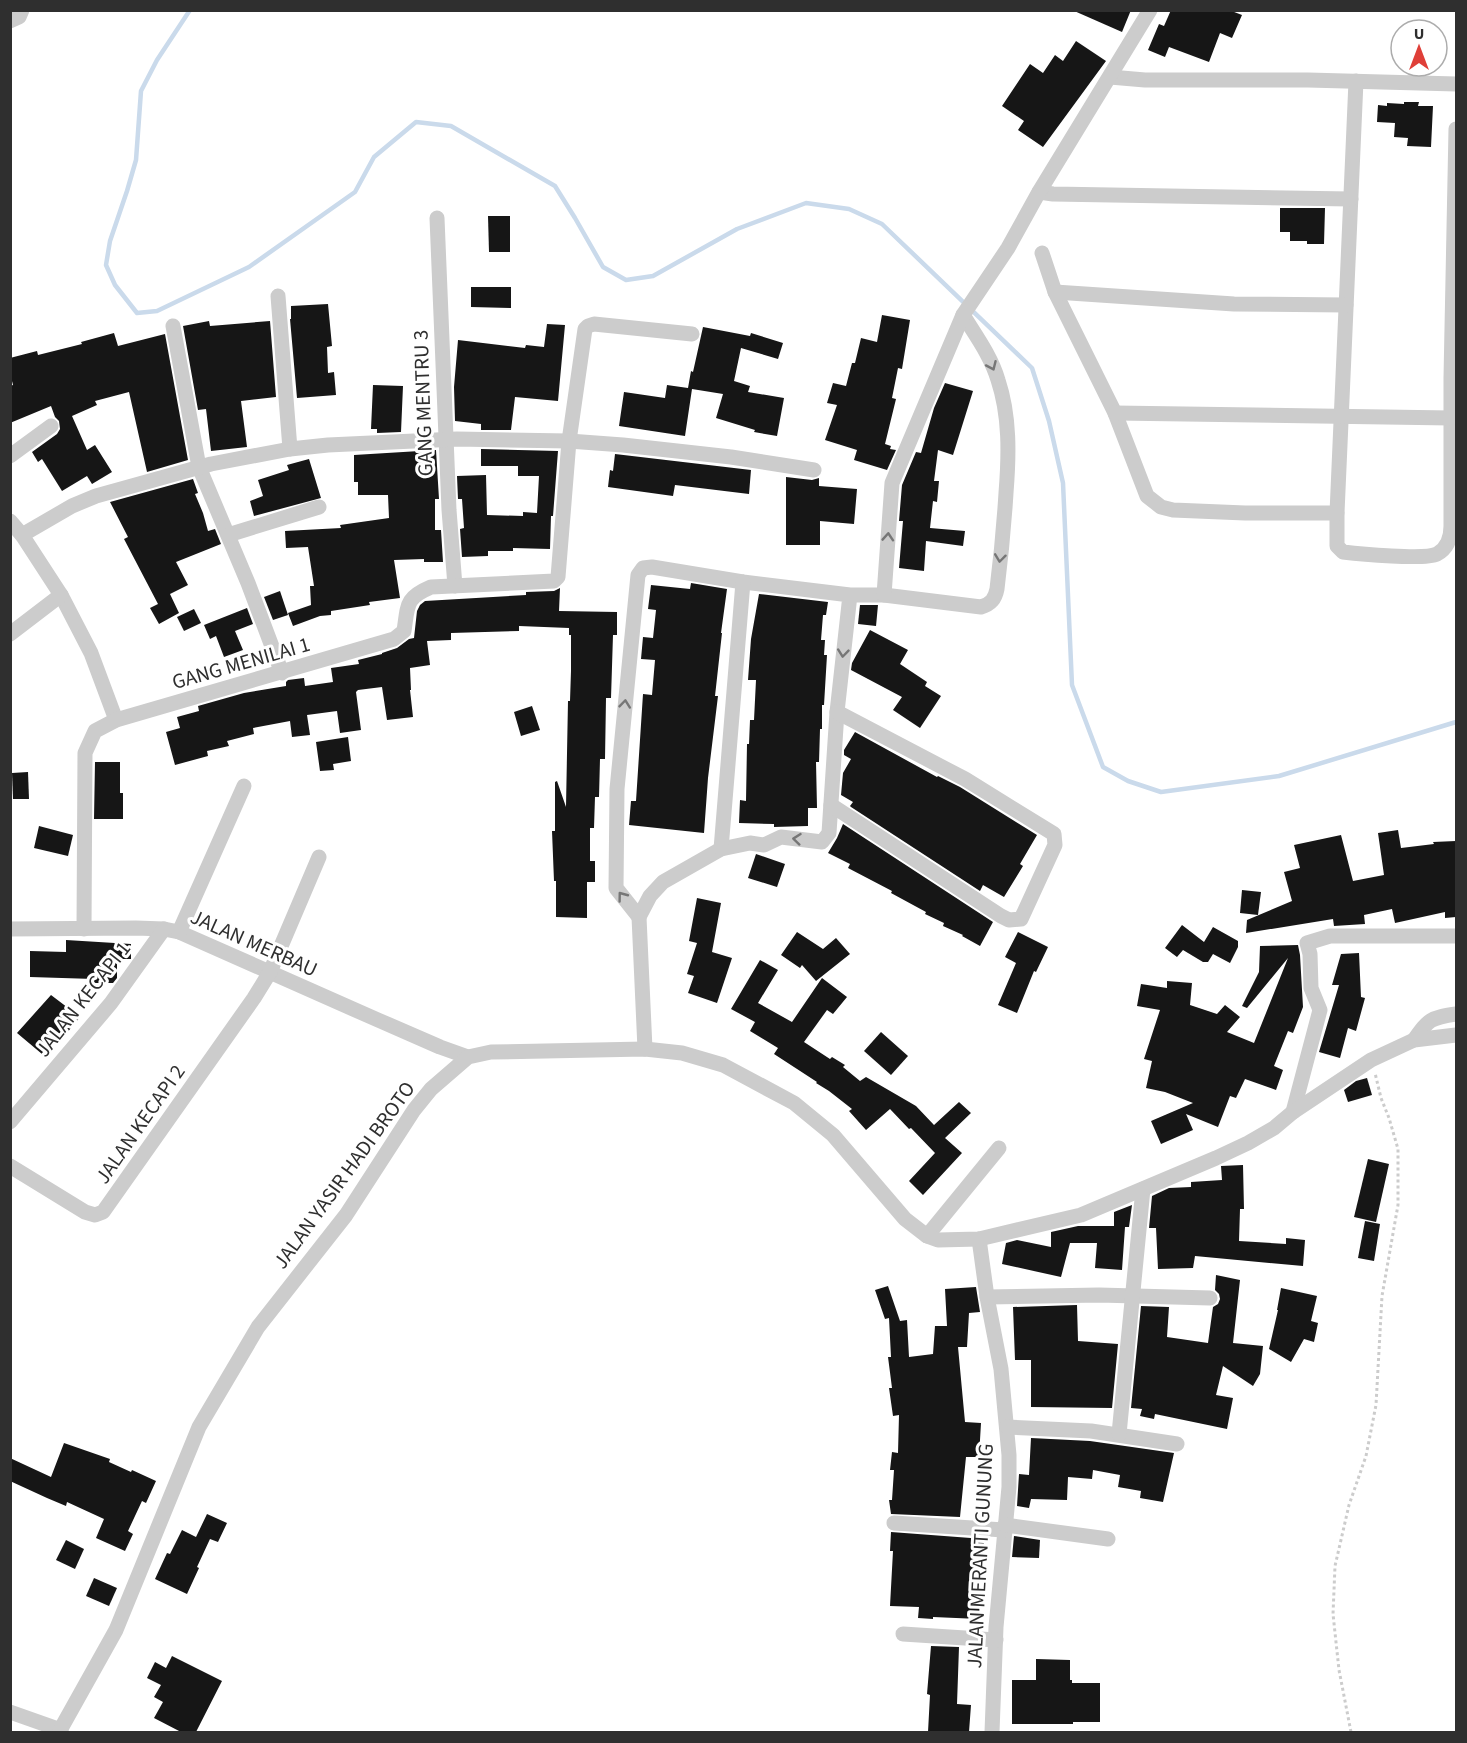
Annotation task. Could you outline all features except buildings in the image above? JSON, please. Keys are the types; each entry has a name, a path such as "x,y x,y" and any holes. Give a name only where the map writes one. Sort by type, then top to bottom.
{"street":[{"path":"10,21 19,17 22,10"},
{"path":"884,595 892,483 965,313 1150,10"},
{"path":"1110,77 1145,80 1456,84"},
{"path":"1356,81 1337,513 1337,546 1343,552 1428,557 1442,551 1447,546 1451,533 1456,129"},
{"path":"1039,192 1351,199"},
{"name":"GANG MENTRU 3","path":"437,218 445,440 455,586"},
{"path":"1042,253 1055,292 1115,413 1147,496 1161,507 1173,510 1337,513"},
{"path":"1055,292 1234,304 1346,305"},
{"path":"278,296 290,449"},
{"path":"639,917 616,888 617,789 638,575 643,568 652,567 743,582 850,595 884,595 981,607 987,605 995,597 1005,522 1009,459 1005,403 990,360 965,313"},
{"path":"569,441 582,344 584,332 588,326 594,324 692,334"},
{"path":"173,326 199,467 249,583 282,673"},
{"path":"1115,413 1451,418"},
{"path":"10,456 51,426"},
{"path":"22,535 84,500 199,467 290,449 328,445 532,439 623,445 731,457 814,470"},
{"name":"GANG MENILAI 1","path":"84,929 85,753 94,731 116,720 394,639 404,631 408,605 416,594 431,588 554,581 558,577 559,569 569,441"},
{"path":"228,535 319,507"},
{"path":"10,521 22,535 61,595 91,653 116,720"},
{"path":"721,849 743,582"},
{"path":"10,634 61,595"},
{"path":"645,1049 639,917 650,896 663,882 721,849 750,843 764,845 781,837 822,842 829,833 837,712 850,595"},
{"path":"831,805 1009,920 1021,919 1055,845 1054,834 965,779 837,712"},
{"path":"180,932 243,786"},
{"path":"270,972 319,857"},
{"name":"JALAN MERBAU","path":"10,929 164,929 180,932 440,1047 468,1057"},
{"name":"JALAN KECAPI 1","path":"10,1122 111,1003 164,929"},
{"path":"1293,1112 1320,1010 1311,988 1310,954 1307,943 1330,936 1456,936"},
{"name":"JALAN KECAPI 2","path":"10,1166 85,1212 95,1215 103,1212 270,972"},
{"path":"1414,1040 1430,1020 1456,1014"},
{"path":"468,1057 490,1052 645,1049 682,1053 723,1065 794,1103 833,1135 905,1219 927,1236 938,1240 979,1239 1080,1215 1248,1143 1274,1128 1293,1112 1371,1060 1414,1040 1456,1035"},
{"name":"JALAN YASIR HADI BROTO","path":"60,1731 116,1629 199,1427 236,1363 258,1327 346,1215 414,1110 431,1089 468,1057"},
{"path":"927,1236 999,1148"},
{"path":"1119,1434 1143,1189"},
{"name":"JALAN MERANTI GUNUNG","path":"979,1239 987,1298 1001,1369 1009,1466 996,1640 992,1732"},
{"path":"987,1298 1132,1296 1210,1298"},
{"path":"1007,1427 1071,1428 1177,1444"},
{"path":"894,1523 1005,1528 1108,1539"},
{"path":"903,1634 996,1640"},
{"path":"10,1712 60,1731"}],"path":[{"path":"1351,1732 1338,1670 1333,1614 1335,1566 1349,1505 1366,1456 1376,1405 1382,1296 1398,1205 1398,1149 1371,1060"}],"waterway":[{"path":"190,10 157,60 141,91 136,160 110,241 106,265 115,285 137,313 157,311 249,267 355,192 374,157 416,122 451,126 555,186 603,267 626,280 653,276 737,229 806,203 849,209 882,224 1032,368 1049,421 1063,483 1072,685 1103,767 1128,781 1161,792 1279,776 1456,722"}]}
